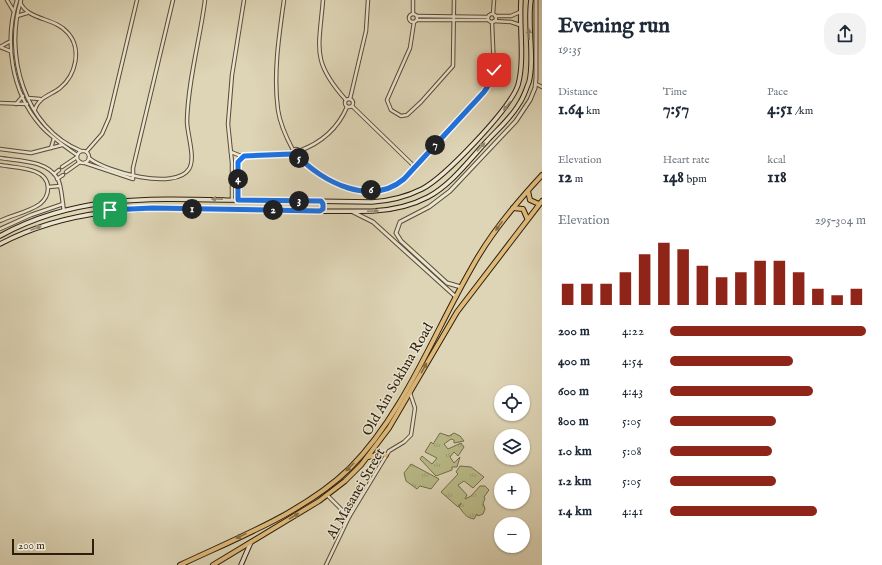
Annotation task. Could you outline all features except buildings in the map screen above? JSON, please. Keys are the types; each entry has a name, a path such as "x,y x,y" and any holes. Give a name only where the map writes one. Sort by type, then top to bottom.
{"main road":[{"path":"0,236 32,220 64,210 107,202 134,199 382,201 402,197 426,186 447,171 505,108 514,94 520,77 521,0"},
{"path":"0,244 56,221 110,210 152,208 353,212 380,211 401,208 420,201 438,190 461,169 515,110 524,94 531,67 529,27 530,0"},
{"name":"Old Ain Sokhna Road","path":"180,565 292,510 321,492 350,468 369,448 389,420 480,252 513,208 542,175"},
{"path":"528,190 530,200 540,202"},
{"path":"320,211 324,207 321,201"},
{"path":"330,211 328,205 332,201"},
{"name":"Old Ain Sokhna Road","path":"213,565 327,495 353,473 389,428 457,312 540,202"},
{"path":"513,208 523,209 527,219"},
{"path":"367,457 381,454 386,455"},
{"path":"241,565 253,540"}],"street":[{"path":"7,0 14,10"},
{"path":"17,0 14,10 10,51 23,96 36,120 47,132 77,156 80,162"},
{"path":"20,1 12,27 14,54 19,82 35,110 50,128 64,141 81,151 87,151 102,134 108,122 137,0"},
{"path":"57,179 80,162 133,179 133,168 173,0"},
{"path":"87,151 89,158 107,167 133,176 152,178 172,177 183,175 191,167 192,159 188,135 187,113 205,0"},
{"path":"232,200 232,162 228,124 232,75 244,0"},
{"path":"284,0 279,46 277,100 282,125 293,150 292,154"},
{"path":"293,150 296,149 299,151 313,146 328,135 340,120 347,107 345,104 346,100 325,74 320,59 319,43 323,0"},
{"path":"368,0 366,31 350,99 353,103 352,106 414,167"},
{"path":"413,0 416,17 410,48 387,100 391,110 401,116 409,113 451,69 454,59 454,0"},
{"path":"230,152 236,155 244,156 292,154 294,157 298,156 320,176 342,186 364,190 380,190 401,182 490,84 494,70 494,0"},
{"path":"461,287 448,283 399,240 397,228 404,220 436,202 458,183 518,118 530,100 536,84 536,0"},
{"path":"20,1 27,13 60,25 70,35 76,50 74,66 69,78 60,87 41,99 35,110"},
{"path":"414,22 410,18 453,16 488,17 494,15 511,16 520,12"},
{"path":"16,17 27,13"},
{"path":"416,17 453,20 488,20 493,22 511,22 520,25"},
{"path":"10,41 0,46 10,51"},
{"path":"528,82 542,87"},
{"path":"16,104 23,96"},
{"path":"28,98 41,99"},
{"path":"346,100 350,99"},
{"path":"0,103 27,104"},
{"path":"347,107 352,106"},
{"path":"47,132 50,128"},
{"path":"51,148 54,138"},
{"path":"0,150 26,153 63,145"},
{"path":"62,167 77,156 81,151"},
{"path":"298,156 299,151"},
{"path":"232,162 238,162 244,156"},
{"path":"0,158 37,164 54,174 60,186 64,210"},
{"path":"85,163 89,158"},
{"path":"238,162 238,200"},
{"path":"0,165 38,172 45,177 48,187 47,194 40,203 0,221"},
{"path":"124,173 133,168"},
{"path":"54,174 59,170"},
{"path":"48,187 60,186"},
{"path":"0,229 63,204"},
{"path":"353,212 373,222 456,296"},
{"name":"Al Masanei Street","path":"326,565 349,517 386,455 391,448 407,440 412,432 415,406 410,392"},
{"path":"327,495 349,517"}],"green space":[{"path":"440,433 449,436 454,433 460,436 464,441 454,443 454,440 451,439 444,444 448,449 461,443 464,447 458,456 454,452 450,457 454,463 460,457 457,467 452,467 452,470 436,476 420,459 422,456 432,464 437,458 425,452 431,442 433,444"},
{"path":"411,464 439,479 431,489 420,486 417,489 406,481 404,473"},
{"path":"460,466 471,467 484,477 473,488 464,481 458,485 467,495 465,499 471,496 480,486 485,486 489,490 484,497 485,499 483,503 485,509 483,514 478,516 477,514 474,519 463,513 459,507 461,503 458,507 441,492 458,474 456,472"}],"route":[{"path":"110,210 152,208 320,211 323,209 324,207 321,201 238,200 238,162 244,156 284,156 292,154 294,157 298,156 307,166 320,176 342,186 356,190 380,190 398,184 484,92 492,80 494,70"}]}
